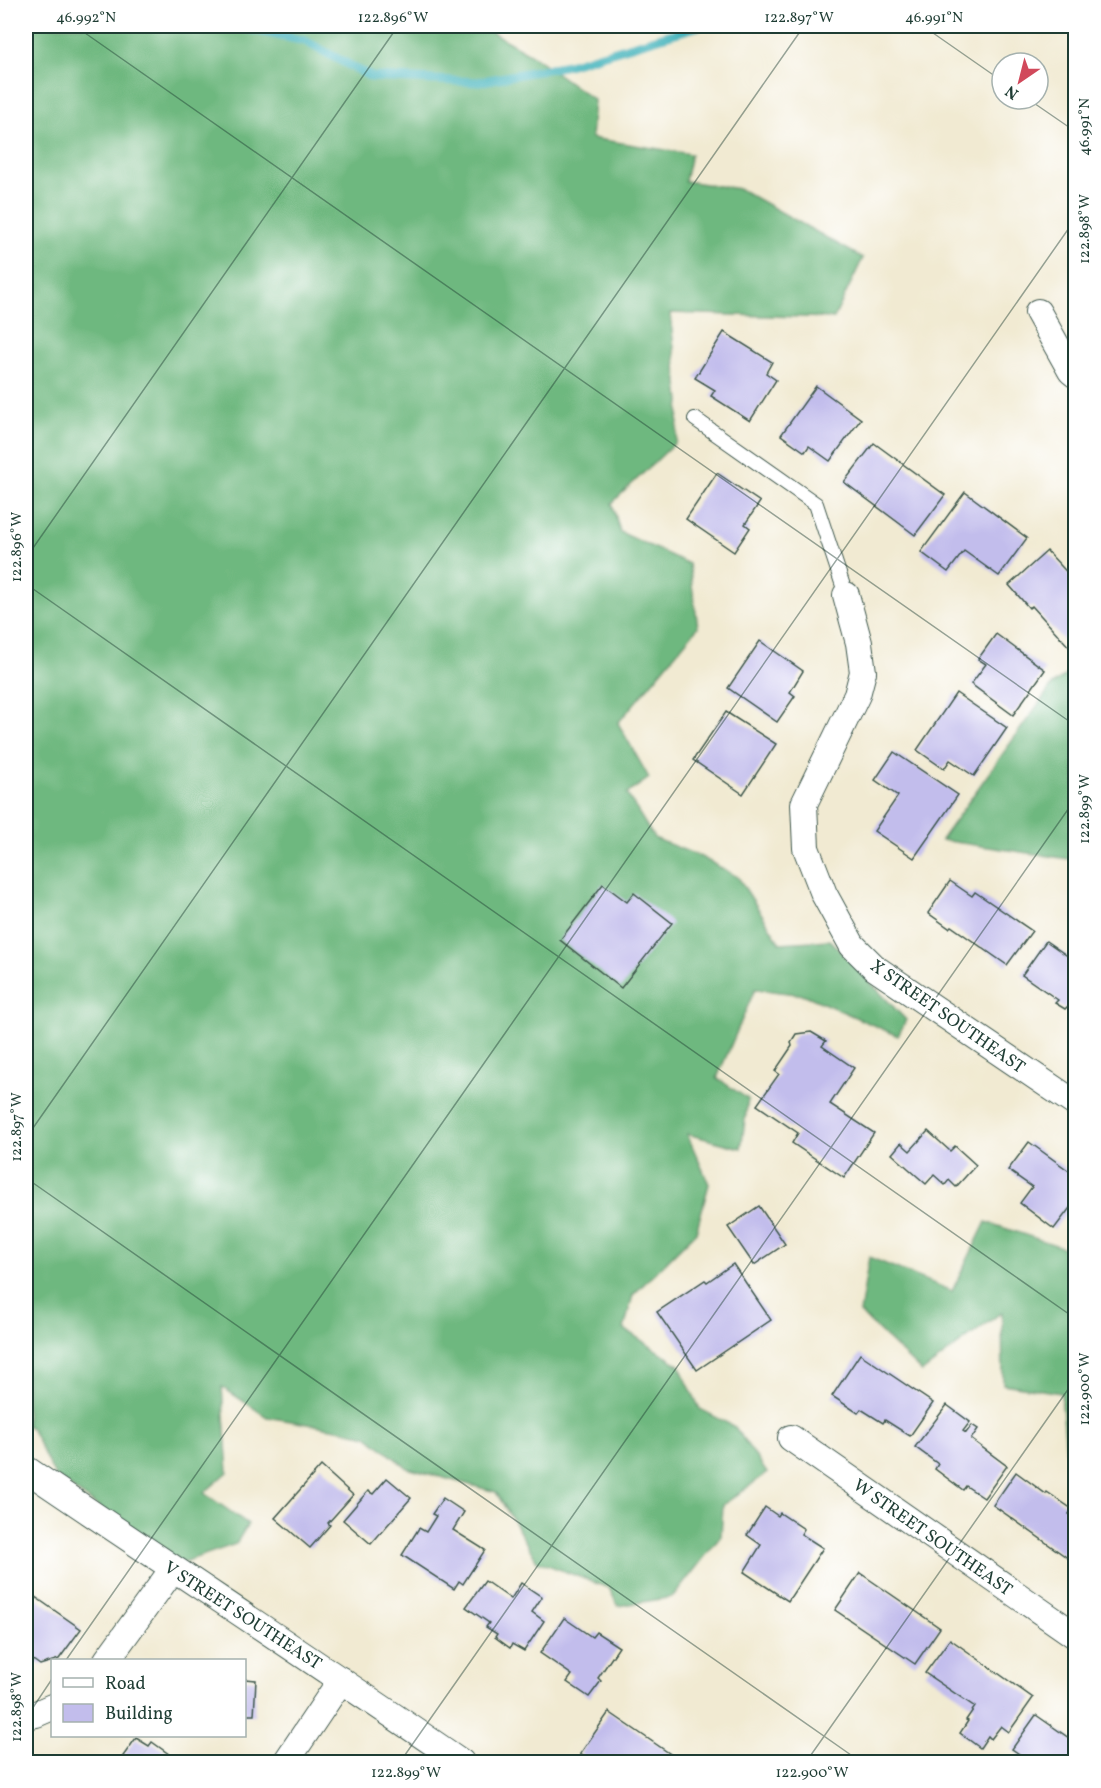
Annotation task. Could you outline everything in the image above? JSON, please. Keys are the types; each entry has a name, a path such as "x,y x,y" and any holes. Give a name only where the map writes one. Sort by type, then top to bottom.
{"street":[{"path":"1038,312 1071,371 1076,375"},
{"name":"X STREET SOUTHEAST","path":"846,595 859,643 863,672 857,695 804,804 806,848 824,894 852,945 875,968 1076,1104"},
{"name":"W STREET SOUTHEAST","path":"791,1438 1076,1636"},
{"name":"V STREET SOUTHEAST","path":"26,1469 461,1762"},
{"path":"108,1659 173,1569"},
{"path":"286,1762 341,1680"},
{"path":"26,1716 51,1707"}],"lane":[{"path":"695,419 816,504 846,595"}],"green space":[{"path":"26,26 481,26 533,56 594,100 591,138 691,154 685,181 740,189 863,258 834,318 670,313 680,401 676,442 612,503 620,532 689,564 698,627 618,723 649,778 627,794 654,838 701,857 738,877 780,943 830,940 906,1020 898,1036 805,995 755,989 717,1078 748,1099 741,1148 687,1134 709,1184 696,1232 633,1295 624,1329 679,1365 700,1409 735,1427 767,1473 723,1505 721,1536 673,1597 618,1606 609,1588 537,1561 496,1492 407,1468 367,1436 267,1417 222,1387 228,1472 204,1493 248,1524 236,1544 178,1564 55,1476 31,1428 26,1425"},
{"path":"1075,669 1075,860 941,840 1052,685"},
{"path":"986,1222 1065,1248 1075,1266 1075,1472 1068,1471 1061,1393 1003,1384 1002,1312 922,1372 860,1313 869,1257 952,1291"}],"building":[{"path":"724,332 772,362 766,373 776,380 750,421 711,396 715,390 695,378"},
{"path":"816,386 861,419 830,461 809,446 805,452 781,435"},
{"path":"874,443 945,495 915,535 844,482"},
{"path":"717,473 760,502 745,524 750,528 734,552 686,519"},
{"path":"965,492 1027,538 999,576 964,551 948,572 921,552"},
{"path":"1047,551 1076,582 1076,644 1071,649 1032,606 1029,608 1009,585"},
{"path":"996,634 1045,670 1013,715 971,684 986,664 978,659"},
{"path":"760,641 803,671 790,692 795,696 777,722 728,688"},
{"path":"956,693 1007,728 974,776 950,760 944,769 917,750"},
{"path":"726,712 776,744 743,794 693,760"},
{"path":"894,752 958,795 914,858 874,831 898,796 875,780"},
{"path":"950,881 972,896 975,892 1032,931 1007,965 928,913"},
{"path":"603,884 627,902 634,893 672,923 621,988 560,940"},
{"path":"1046,941 1076,962 1076,1013 1055,1003 1058,1000 1022,975"},
{"path":"811,1032 826,1041 822,1046 854,1068 830,1104 874,1133 844,1178 792,1143 798,1133 757,1105 779,1074 775,1071 792,1046 791,1042 796,1034"},
{"path":"928,1131 950,1151 955,1146 976,1165 956,1187 949,1180 945,1185 934,1175 926,1184 892,1154 901,1143 910,1151"},
{"path":"1029,1142 1076,1176 1076,1200 1054,1229 1020,1203 1032,1187 1008,1170"},
{"path":"759,1206 785,1244 754,1265 728,1227"},
{"path":"733,1264 771,1320 697,1370 657,1312"},
{"path":"860,1354 933,1403 910,1436 885,1420 883,1423 861,1409 858,1413 832,1396"},
{"path":"947,1405 970,1422 963,1431 966,1433 972,1425 978,1429 971,1439 1007,1466 984,1498 966,1486 963,1490 935,1469 938,1464 915,1447"},
{"path":"321,1466 353,1495 310,1548 275,1518"},
{"path":"1016,1472 1046,1494 1047,1492 1072,1509 1069,1514 1076,1518 1076,1556 1072,1561 993,1505"},
{"path":"387,1478 411,1498 371,1544 343,1520 368,1491 373,1494"},
{"path":"443,1498 464,1512 453,1530 485,1550 463,1584 459,1581 454,1589 402,1555 419,1528 426,1532 436,1516 432,1514"},
{"path":"765,1507 778,1516 780,1513 804,1529 801,1534 823,1548 788,1601 744,1572 761,1545 747,1535"},
{"path":"860,1573 940,1628 915,1664 835,1610"},
{"path":"485,1581 511,1599 521,1583 542,1597 532,1612 544,1621 524,1651 512,1644 510,1648 495,1637 497,1634 486,1627 489,1623 466,1607"},
{"path":"31,1594 81,1629 59,1659 51,1659 51,1662 40,1665 33,1660 26,1671 26,1602"},
{"path":"564,1618 592,1637 596,1632 619,1647 598,1678 601,1681 589,1697 567,1682 572,1675 540,1653"},
{"path":"950,1639 1033,1698 1009,1732 1001,1726 991,1739 988,1736 980,1748 960,1733 975,1707 925,1673"},
{"path":"246,1679 256,1680 254,1715 246,1715"},
{"path":"609,1712 682,1762 592,1762 580,1754"},
{"path":"1036,1715 1076,1743 1076,1762 1031,1762 1012,1749"},
{"path":"136,1738 149,1746 152,1742 180,1762 127,1762 121,1759"}],"waterway":[{"path":"235,26 305,41 371,77 478,82 568,65 699,26"}]}
